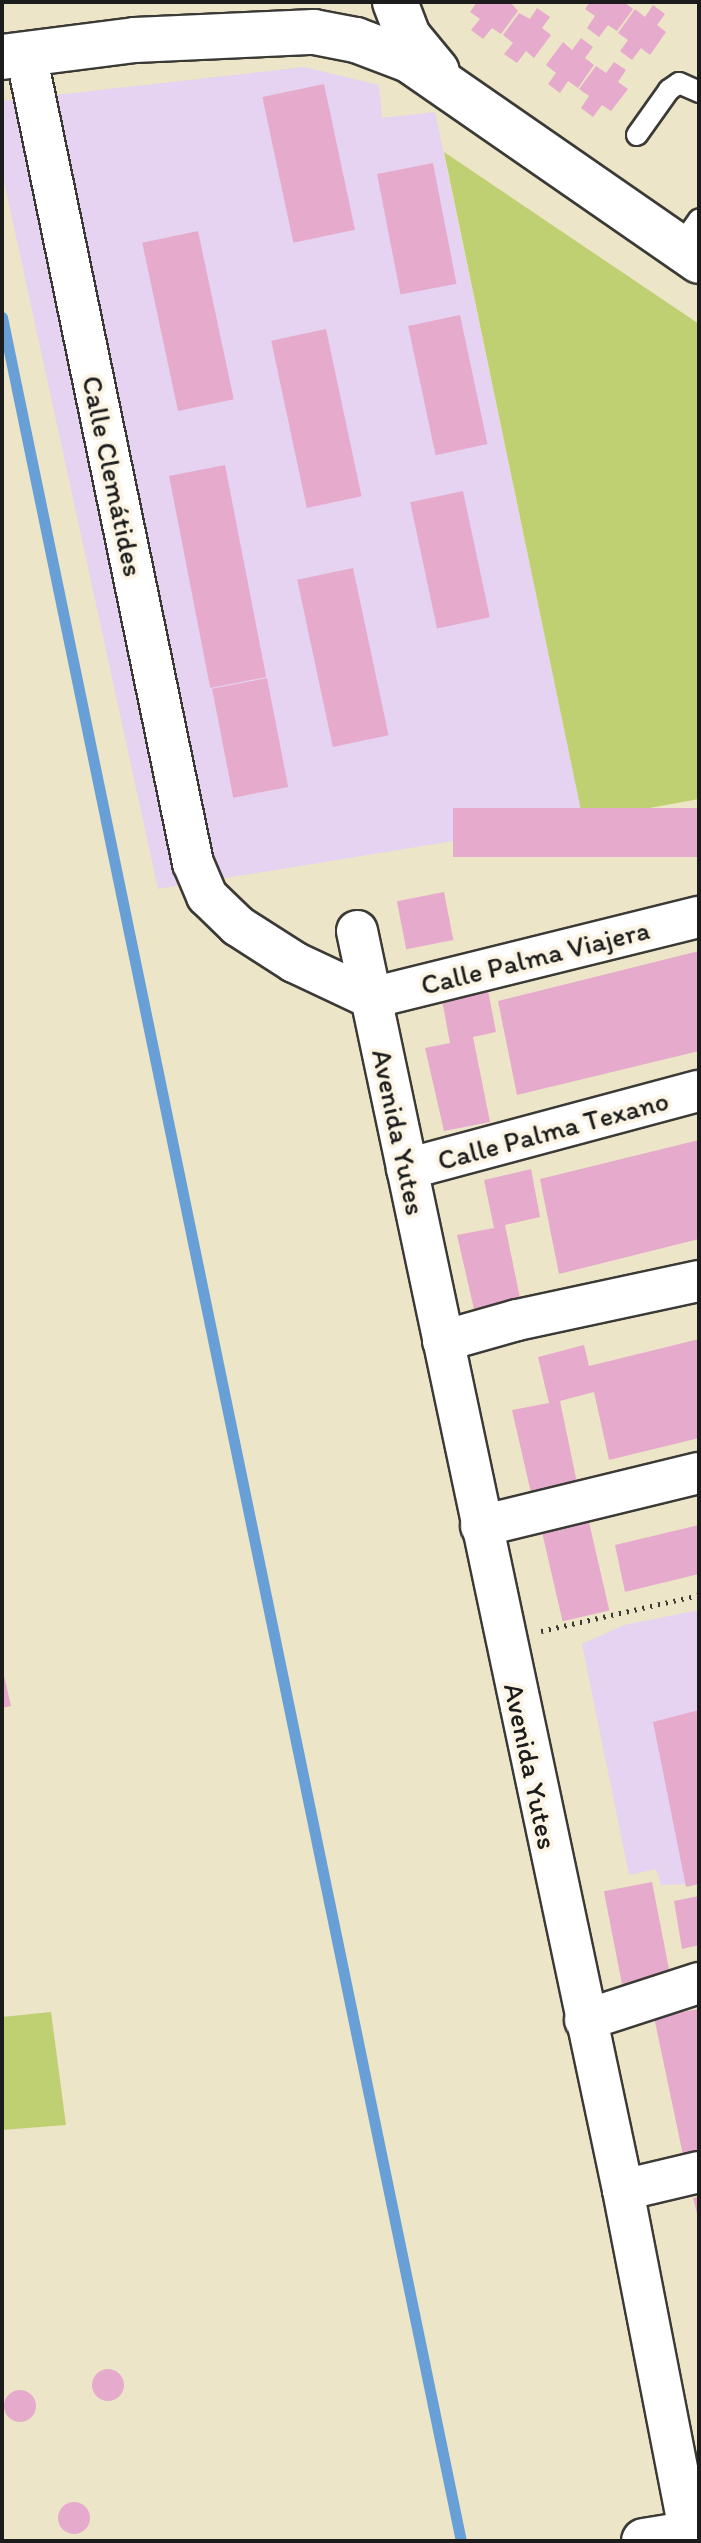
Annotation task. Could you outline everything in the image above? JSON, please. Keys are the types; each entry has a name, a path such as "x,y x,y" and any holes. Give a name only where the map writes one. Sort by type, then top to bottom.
{"street":[{"path":"395,2 408,36 455,91"},
{"path":"14,55 135,40 314,32 356,40 409,60 692,243"},
{"name":"Calle Clemátides","path":"14,55 193,863 207,896 238,926 294,962 371,998"},
{"name":"Calle Palma Viajera","path":"371,998 699,917"},
{"name":"Avenida Yutes","path":"357,931 695,2533"},
{"name":"Calle Palma Texano","path":"407,1169 699,1091"},
{"path":"443,1341 517,1320 699,1281"},
{"path":"481,1526 699,1473"},
{"path":"585,2020 699,1983"},
{"path":"623,2190 699,2172"},
{"path":"644,2541 695,2533"}],"lane":[{"path":"637,135 669,90 679,83 699,92"}],"path":[{"path":"505,1639 699,1595"}],"shaded area":[{"path":"304,67 379,85 382,118 435,112 583,820 158,889 2,172 2,101"},
{"path":"699,1610 699,1884 661,1885 656,1869 629,1875 582,1644 624,1625"}],"green space":[{"path":"444,152 699,324 699,799 583,820"},
{"path":"51,2012 66,2125 2,2130 2,2017"}],"building":[{"path":"477,2 510,2 518,11 501,34 492,28 483,39 471,30 480,19 470,12"},
{"path":"590,2 624,2 633,9 617,31 608,25 599,37 587,28 595,16 585,9"},
{"path":"653,5 665,14 657,25 666,32 650,55 641,48 632,60 620,51 628,40 618,33 635,9 645,17"},
{"path":"537,8 550,17 542,28 551,35 534,58 526,51 517,63 504,54 513,43 503,35 519,13 530,19"},
{"path":"581,38 593,47 585,58 594,65 578,88 568,81 560,93 548,84 556,73 546,65 563,42 572,50"},
{"path":"614,62 626,70 618,82 628,89 611,111 602,105 593,117 581,108 589,96 579,89 596,66 606,73"},
{"path":"324,84 355,230 293,243 262,97"},
{"path":"433,163 456,284 401,295 377,174"},
{"path":"198,231 234,399 178,411 142,243"},
{"path":"460,315 487,444 436,455 408,326"},
{"path":"326,329 362,496 307,508 271,341"},
{"path":"225,465 266,677 210,688 169,476"},
{"path":"463,491 490,617 437,628 410,502"},
{"path":"353,568 389,735 333,747 297,580"},
{"path":"267,678 288,787 233,798 212,689"},
{"path":"453,808 699,808 699,857 453,857"},
{"path":"444,892 453,940 406,949 397,901"},
{"path":"699,951 699,1051 517,1095 498,1001"},
{"path":"487,985 496,1032 473,1037 490,1122 444,1131 425,1048 450,1043 441,995"},
{"path":"699,1140 699,1239 559,1274 540,1179"},
{"path":"531,1169 540,1217 505,1225 522,1308 476,1318 457,1235 494,1228 484,1180"},
{"path":"699,1339 699,1438 609,1460 594,1392 560,1401 577,1483 531,1493 512,1410 549,1403 538,1357 584,1345 589,1366"},
{"path":"588,1518 609,1611 563,1621 541,1529"},
{"path":"699,1525 699,1574 625,1592 615,1545"},
{"path":"2,1667 11,1706 2,1708"},
{"path":"699,1710 699,1884 686,1887 653,1722"},
{"path":"652,1882 670,1976 622,1986 604,1891"},
{"path":"699,1896 699,1945 682,1949 674,1901"},
{"path":"699,2009 699,2152 683,2155 654,2017"},
{"path":"699,2197 699,2216 698,2217 693,2198"},
{"path":"108,2369 119,2374 124,2385 119,2396 108,2401 97,2396 92,2385 97,2374"},
{"path":"20,2390 31,2395 36,2406 31,2417 20,2422 9,2417 4,2406 9,2395"},
{"path":"74,2502 85,2507 90,2518 85,2529 74,2534 63,2529 58,2518 63,2507"}],"waterway":[{"path":"2,317 461,2541"}]}
